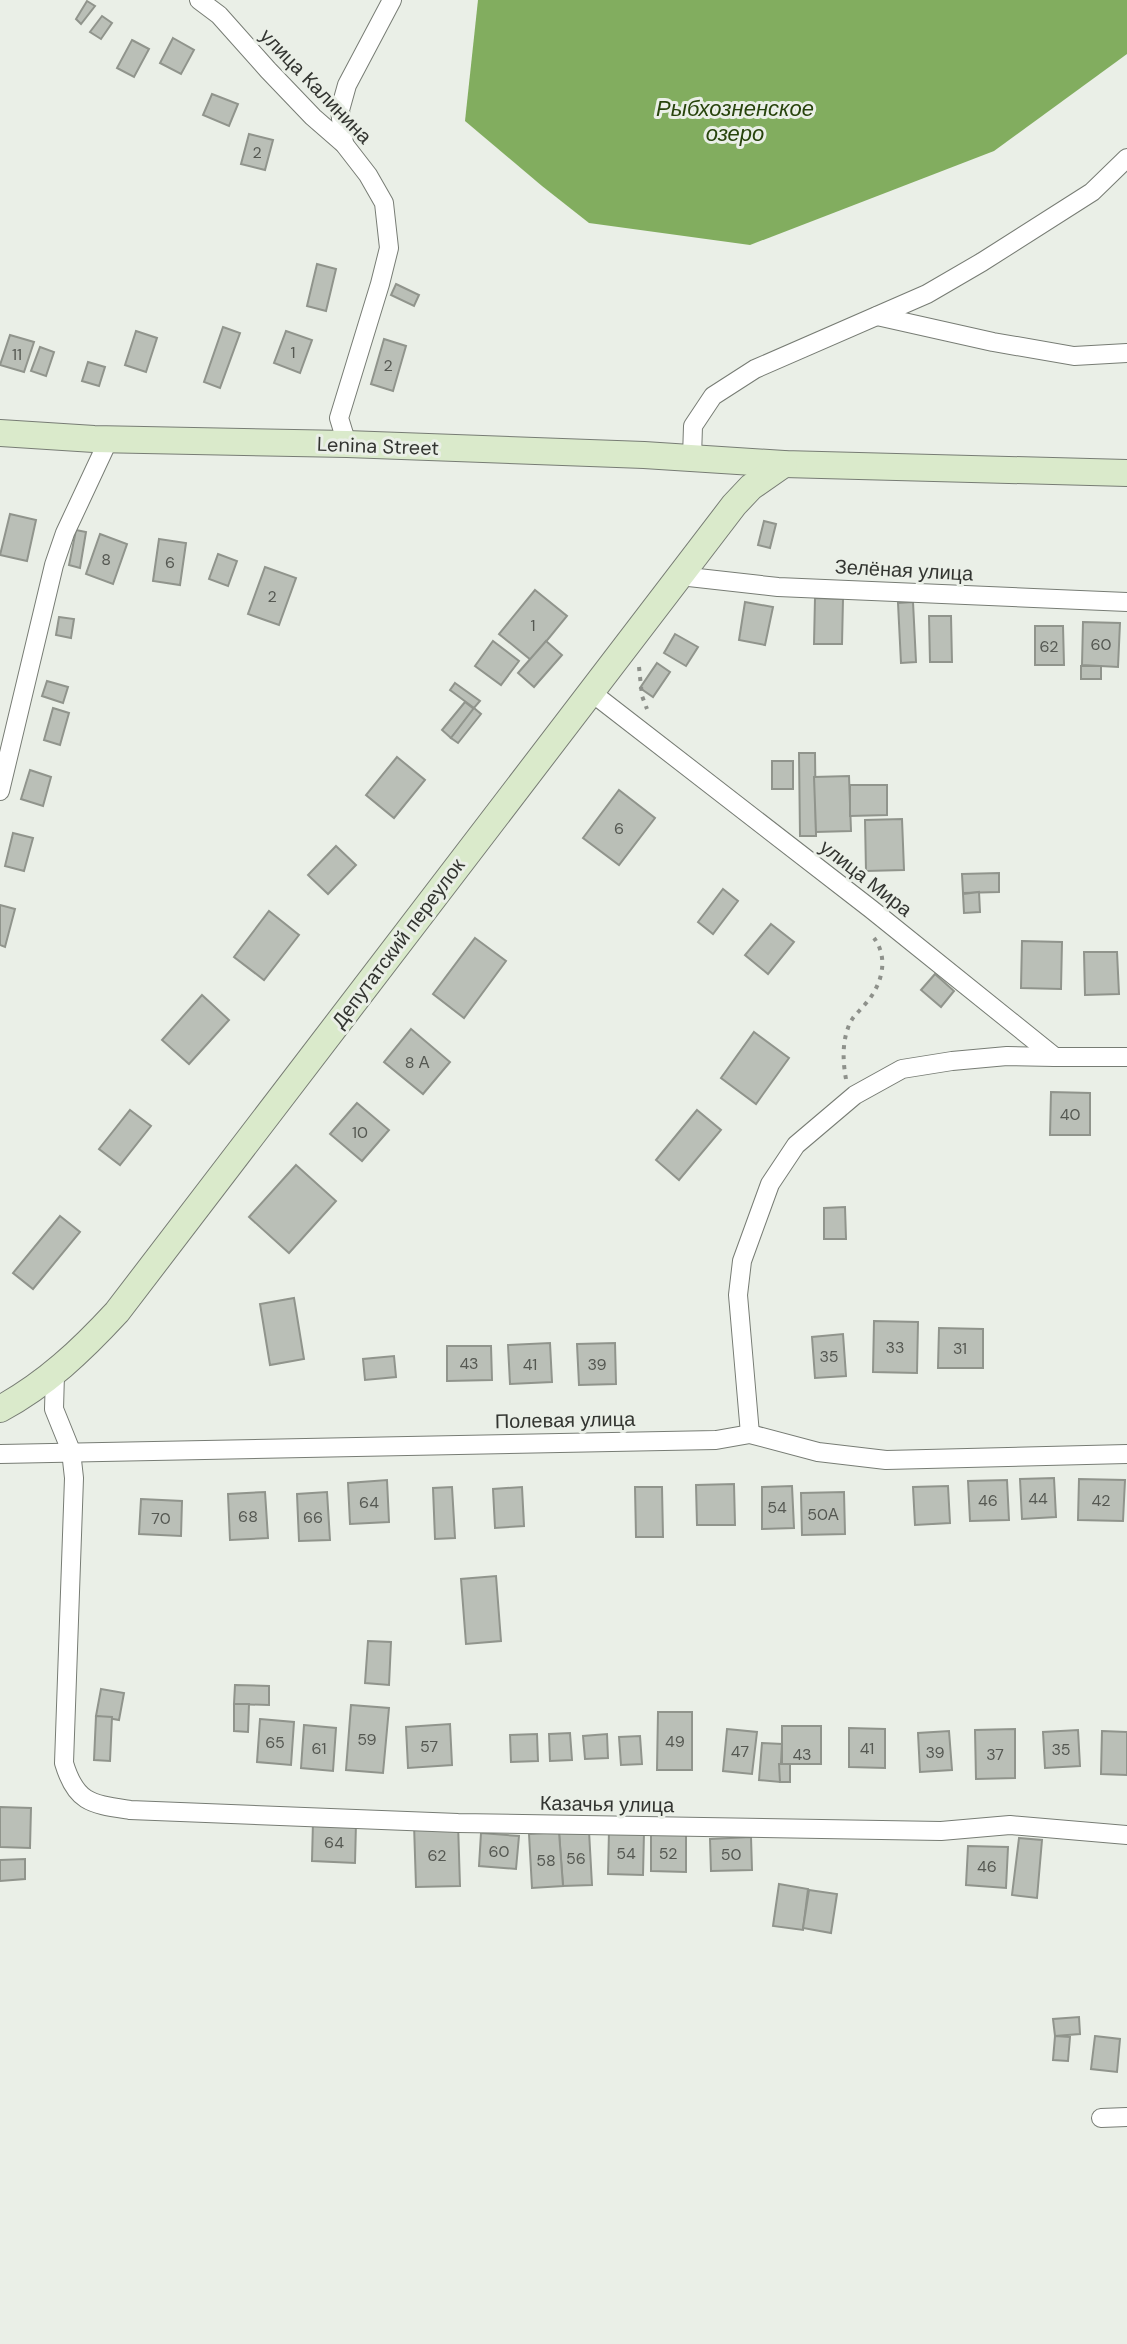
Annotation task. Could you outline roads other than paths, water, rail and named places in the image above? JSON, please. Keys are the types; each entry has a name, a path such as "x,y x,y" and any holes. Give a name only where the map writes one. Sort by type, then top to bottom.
{"street":[{"name":"улица Калинина","path":"199,0 219,15 277,80 344,144 368,175 384,203 389,248 339,418 347,444"},
{"path":"344,144 340,110 347,85 392,0"},
{"path":"692,457 693,426 713,396 755,369 927,294 1092,192 1127,158"},
{"path":"877,316 1074,356 1127,353"},
{"name":"Lenina Street","path":"0,433 692,457 784,464 1127,473"},
{"path":"0,791 54,565 65,533 109,439"},
{"name":"Депутатский переулок","path":"0,1409 30,1393 55,1374 117,1312 734,505 751,487 784,464"},
{"name":"Зелёная улица","path":"680,576 778,587 1127,602"},
{"name":"улица Мира","path":"591,692 871,909 1055,1057"},
{"path":"750,1434 738,1295 742,1261 770,1184 796,1145 855,1095 902,1069 1007,1056 1127,1057"},
{"path":"55,1374 54,1409 71,1451"},
{"name":"Полевая улица","path":"0,1454 701,1440 750,1434 818,1452 886,1460 1127,1454"},
{"name":"Казачья улица","path":"71,1451 74,1478 64,1763 70,1783 88,1801 130,1810 458,1823 941,1831 1010,1825 1127,1835"},
{"path":"1101,2118 1127,2117"}],"water":[{"name":"Рыбхозненское озеро","path":"478,0 1127,0 1127,54 994,151 750,245 589,223 465,121"}]}
